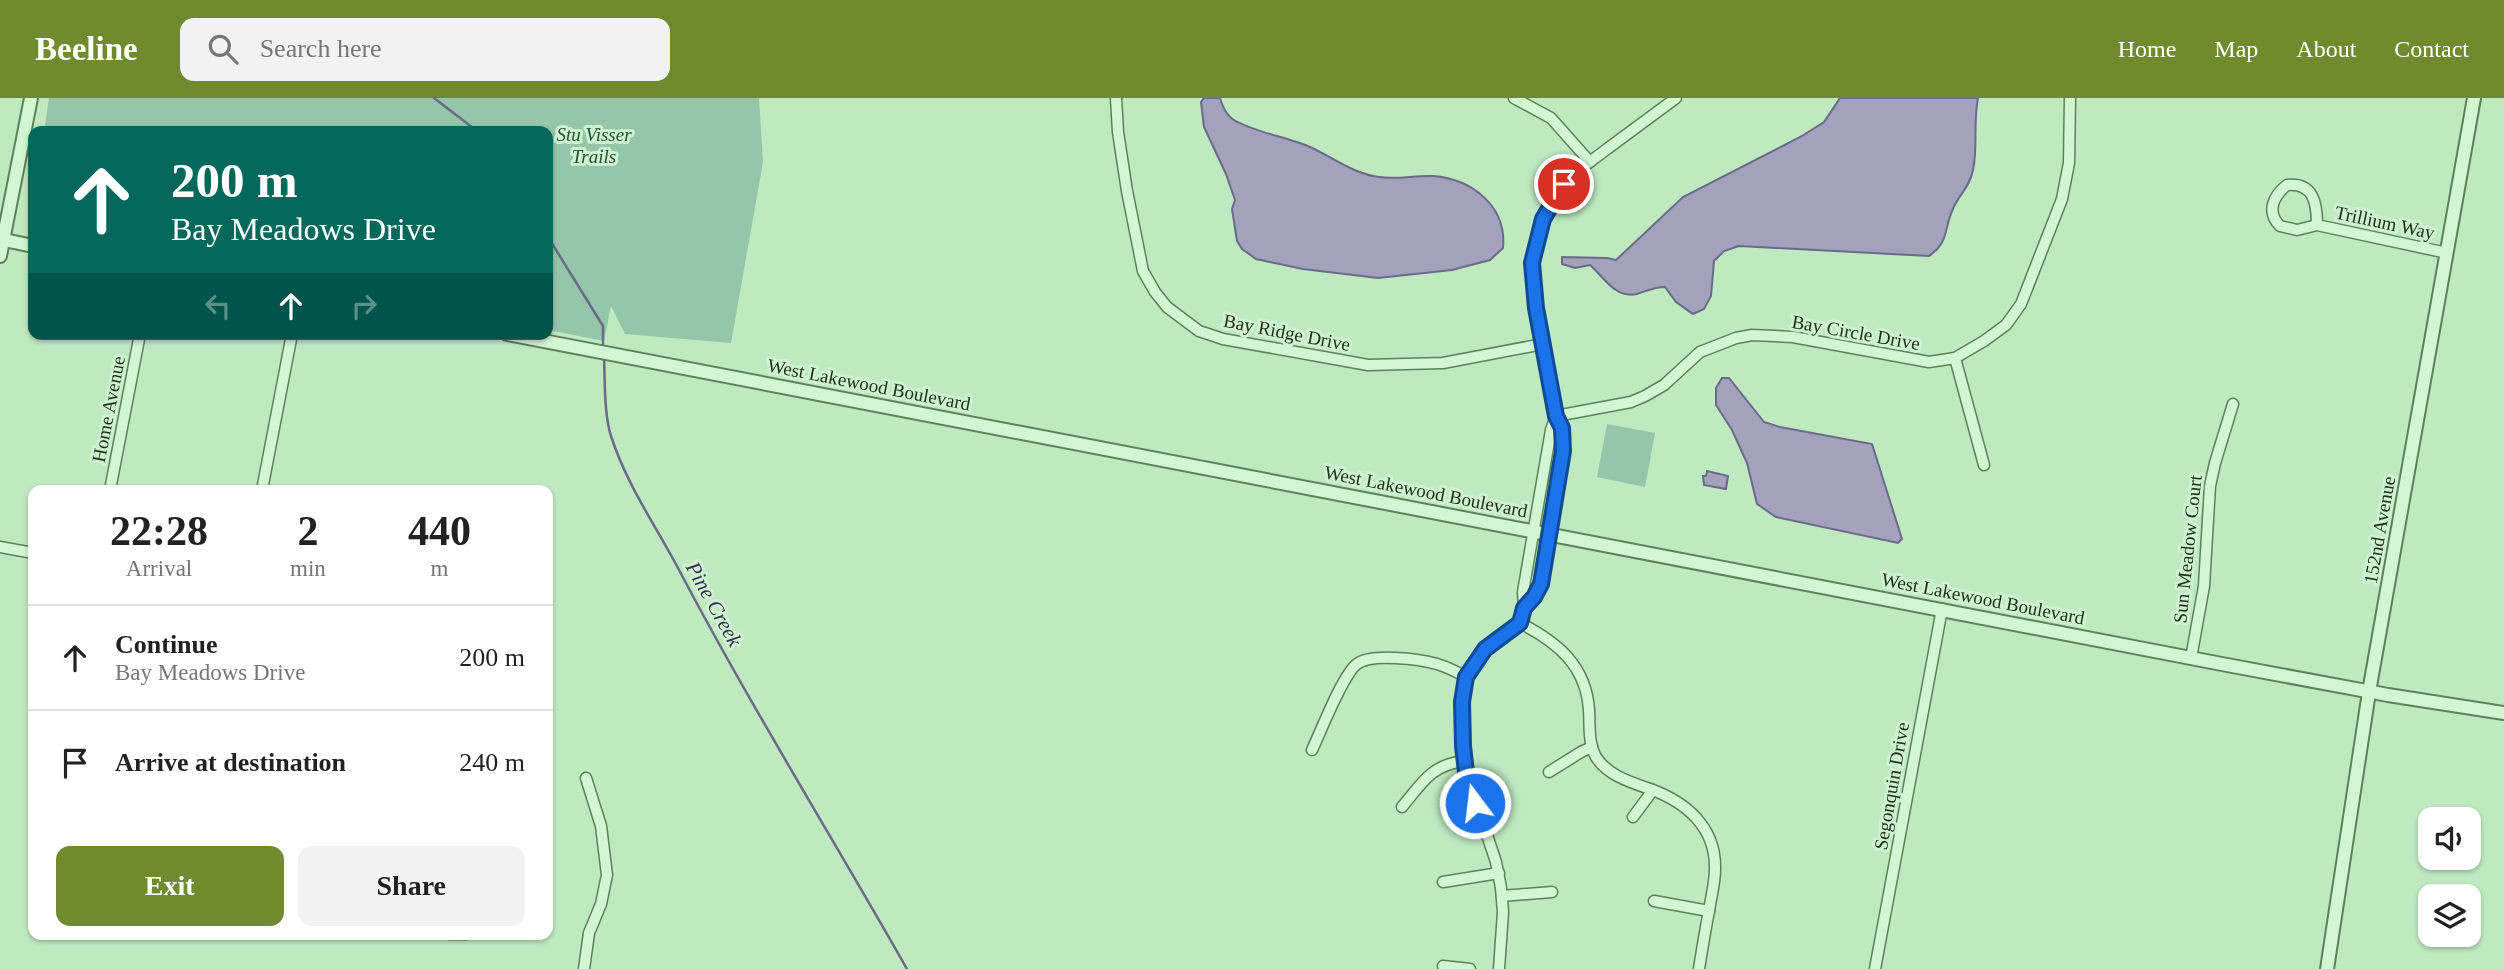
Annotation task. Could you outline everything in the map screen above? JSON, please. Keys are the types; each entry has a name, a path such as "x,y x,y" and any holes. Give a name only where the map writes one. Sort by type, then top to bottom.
{"street":[{"path":"0,256 1,239 31,98"},
{"name":"Bay Ridge Drive","path":"1116,98 1120,145 1143,271 1167,307 1192,327 1223,339 1367,365 1443,363 1543,344"},
{"path":"1514,98 1551,118 1590,162"},
{"path":"1524,608 1541,584 1563,451 1562,428 1556,416 1532,279 1534,248 1543,219 1564,184 1676,98"},
{"name":"Bay Circle Drive","path":"1556,416 1645,396 1664,385 1700,352 1752,335 1793,337 1929,362 1955,358 1984,341 2006,325 2021,303 2062,199 2069,163 2070,98"},
{"name":"152nd Avenue","path":"2327,969 2369,692 2474,98"},
{"name":"Trillium Way","path":"2317,225 2315,200 2309,190 2302,186 2287,186 2277,194 2272,205 2273,214 2280,226 2297,230 2317,225 2447,253"},
{"path":"1,239 28,245"},
{"name":"Home Avenue","path":"111,485 139,340"},
{"path":"262,485 291,340"},
{"name":"West Lakewood Boulevard","path":"536,340 2369,692 2504,713"},
{"path":"1955,358 1984,465"},
{"name":"Sun Meadow Court","path":"2191,658 2204,586 2210,486 2214,463 2233,404"},
{"path":"1499,969 1503,912 1499,873 1471,791 1464,761 1462,702 1466,677 1485,649 1520,623 1551,430 1556,416"},
{"path":"0,547 28,552"},
{"name":"Segonquin Drive","path":"1875,969 1942,609"},
{"path":"1520,623 1557,648 1578,669 1583,678 1589,706 1591,747 1604,768 1677,801 1700,821 1709,837 1716,869 1699,969"},
{"path":"1312,750 1351,670 1364,660 1385,658 1438,664 1466,677"},
{"path":"1549,772 1591,747"},
{"path":"1402,807 1432,772 1446,764 1464,761"},
{"path":"584,969 589,933 601,904 607,875 601,826 586,778"},
{"path":"1633,817 1653,790"},
{"path":"1443,883 1499,873"},
{"path":"1502,896 1552,892"},
{"path":"1654,901 1709,911"},
{"path":"1443,966 1470,969"}],"green space":[{"name":"Stu Visser Trails","path":"49,98 759,98 763,162 731,343 625,334 611,306 604,341 553,331 553,126 45,126"},
{"path":"1607,424 1655,433 1645,487 1597,477"}],"water":[{"path":"1204,98 1220,98 1229,116 1242,124 1310,147 1361,172 1386,178 1447,178 1473,189 1484,197 1499,219 1503,248 1490,260 1452,270 1378,278 1303,269 1256,259 1242,249 1237,241 1232,209 1235,200 1204,127 1201,102"},
{"path":"1840,98 1978,98 1971,177 1953,209 1943,240 1929,256 1739,246 1724,251 1714,261 1711,296 1704,309 1693,314 1676,302 1665,287 1629,295 1610,286 1590,265 1575,268 1562,264 1562,257 1616,260 1683,197 1802,136 1824,122"},
{"path":"1722,378 1729,378 1764,422 1872,444 1902,539 1898,543 1776,517 1757,504 1747,463 1732,430 1716,405 1716,388"},
{"path":"1707,471 1728,476 1726,489 1704,485 1703,476 1706,476"}],"waterway":[{"name":"Pine Creek","path":"434,98 470,126"},
{"name":"Pine Creek","path":"553,245 603,326 603,347"},
{"name":"Pine Creek","path":"604,357 605,397 611,436 633,487 733,670 907,969"}],"route":[{"path":"1475,803 1464,761 1462,702 1466,677 1485,649 1520,623 1524,608 1539,589 1562,464 1562,428 1556,416 1538,319 1532,263 1543,219 1564,184"}]}
